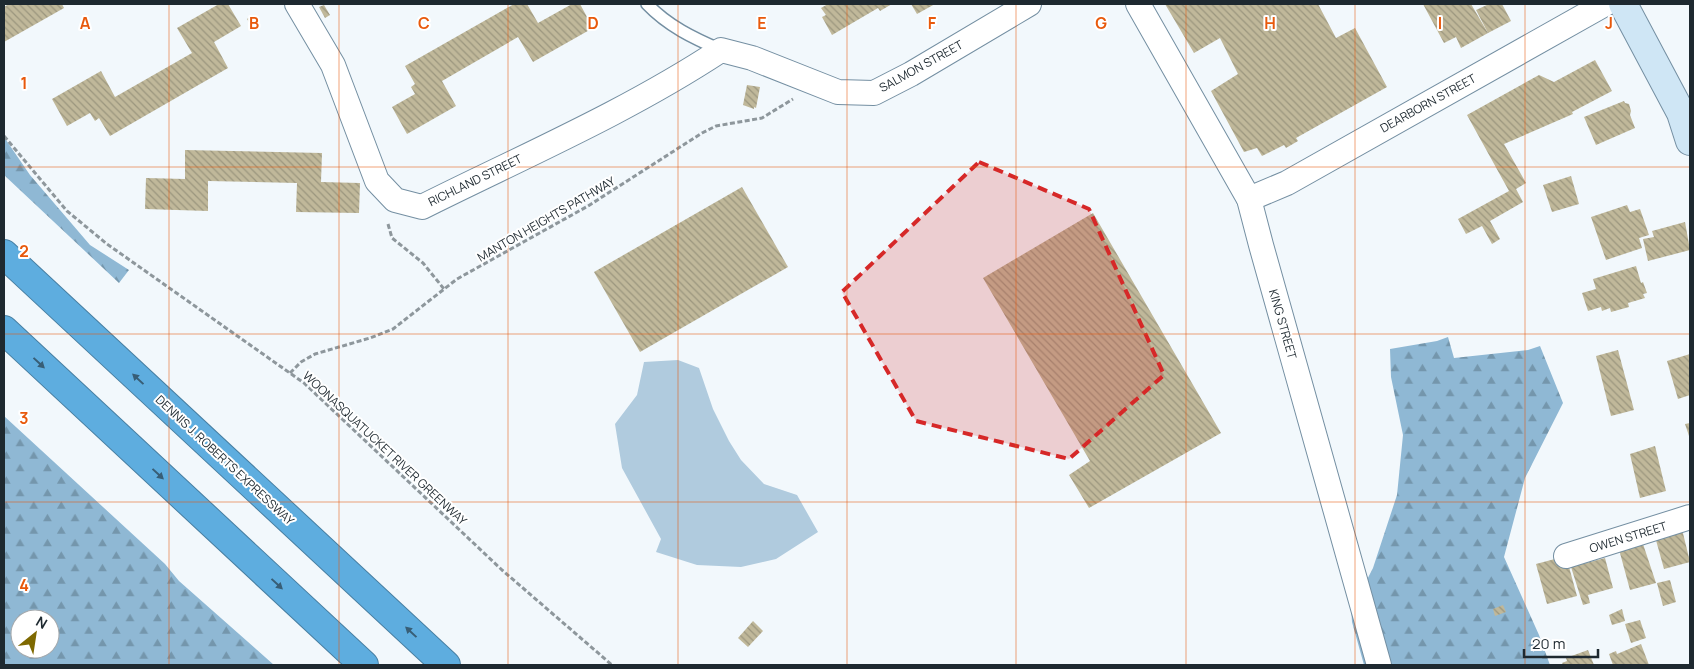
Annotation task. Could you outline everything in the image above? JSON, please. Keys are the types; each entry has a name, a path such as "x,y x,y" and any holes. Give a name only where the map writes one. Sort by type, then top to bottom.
{"highway":[{"name":"DENNIS J. ROBERTS EXPRESSWAY","path":"4,254 446,665"},
{"path":"4,330 364,665"}],"main road":[{"path":"1623,4 1681,113 1690,141"}],"street":[{"path":"297,4 333,66 377,181 395,200"},
{"name":"SALMON STREET","path":"721,50 752,58 838,92 874,93 911,74 1029,4"},
{"name":"KING STREET","path":"1138,4 1249,198 1379,665"},
{"name":"DEARBORN STREET","path":"1249,198 1286,183 1605,4"},
{"name":"RICHLAND STREET","path":"395,200 422,206 603,117 682,75 721,50"},
{"name":"OWEN STREET","path":"1566,556 1690,518"}],"lane":[{"path":"647,4 688,36 721,50"}],"path":[{"name":"MANTON HEIGHTS PATHWAY","path":"290,372 301,362 315,354 356,343 393,330 457,279 588,206 702,133 716,126 762,118 795,98"},
{"name":"WOONASQUATUCKET RIVER GREENWAY","path":"4,136 67,211 107,244 304,383 502,570 612,665"},
{"path":"395,200 388,210 388,228 392,238 423,263 444,289"}],"highlighted area":[{"path":"979,162 1089,209 1164,375 1069,459 916,421 842,292"}],"shaded area":[{"path":"678,360 699,368 713,409 741,460 764,484 797,495 818,532 776,559 741,567 697,565 656,552 661,539 622,468 615,424 637,395 644,362"}],"green space":[{"path":"4,137 30,175 90,245 129,270 119,283 4,175"},
{"path":"1448,337 1454,358 1528,350 1540,346 1563,403 1525,478 1504,557 1539,635 1550,665 1364,665 1352,622 1351,606 1354,605 1373,568 1397,495 1403,435 1391,377 1390,349 1437,341"},
{"path":"4,416 165,564 179,581 274,665 4,665"}],"building":[{"path":"9,4 62,4 64,8 4,42 4,7"},
{"path":"219,4 228,4 241,26 214,42 228,68 110,136 99,118 95,121 90,113 67,126 52,99 101,71 115,97 192,53 177,28"},
{"path":"514,4 527,4 538,23 572,4 580,4 593,28 533,62 518,37 442,81 456,106 407,134 392,107 415,94 411,87 415,84 405,66"},
{"path":"828,4 892,4 880,11 878,8 832,35 822,17 826,15 821,8"},
{"path":"911,4 935,4 917,14"},
{"path":"1165,4 1318,4 1336,38 1355,28 1387,87 1296,138 1298,141 1286,148 1284,145 1262,156 1257,148 1244,152 1211,91 1238,74 1220,38 1194,53"},
{"path":"1423,4 1471,4 1488,33 1461,48 1456,37 1444,43"},
{"path":"1489,4 1502,4 1511,21 1488,33 1476,10"},
{"path":"324,5 330,15 325,18 319,7"},
{"path":"251,16 258,26 253,29 247,19"},
{"path":"1595,60 1612,91 1572,112 1573,114 1504,144 1526,183 1516,189 1523,202 1490,221 1500,239 1492,244 1482,226 1466,234 1458,219 1509,191 1467,115 1539,75 1554,82"},
{"path":"747,85 760,87 756,108 754,107 754,109 743,105"},
{"path":"1624,101 1629,104 1630,115 1635,128 1596,145 1584,117"},
{"path":"185,150 322,153 321,182 360,183 359,213 296,212 297,183 208,181 208,211 145,209 146,178 185,179"},
{"path":"1571,176 1579,204 1552,212 1543,185"},
{"path":"742,187 788,267 640,352 594,272"},
{"path":"1627,205 1630,212 1640,209 1649,235 1639,238 1642,248 1606,260 1591,217"},
{"path":"1093,213 1221,433 1089,508 1069,475 1090,461 983,278"},
{"path":"1685,222 1690,250 1648,261 1643,239 1654,237 1652,231"},
{"path":"1636,266 1641,283 1643,282 1647,293 1643,294 1645,298 1628,303 1629,307 1611,312 1610,308 1602,311 1601,307 1588,311 1582,293 1596,289 1593,279"},
{"path":"1618,350 1634,410 1611,416 1596,356"},
{"path":"1690,354 1690,395 1678,399 1667,361"},
{"path":"1690,423 1690,439 1685,424"},
{"path":"1655,446 1666,491 1640,498 1630,454"},
{"path":"1681,525 1690,562 1664,569 1654,533"},
{"path":"1641,538 1656,583 1630,590 1617,542"},
{"path":"1566,556 1577,596 1547,604 1536,564"},
{"path":"1605,558 1613,588 1588,595 1590,603 1583,605 1571,567"},
{"path":"1670,580 1676,602 1663,606 1657,583"},
{"path":"1503,605 1506,612 1495,616 1493,609"},
{"path":"1622,609 1625,621 1612,625 1609,615"},
{"path":"1640,620 1646,638 1631,643 1625,624"},
{"path":"753,621 763,631 748,647 738,638"},
{"path":"1641,644 1649,665 1613,665 1609,654 1616,651 1617,654"},
{"path":"1588,650 1594,665 1563,665 1562,663 1567,661 1566,658"}]}
